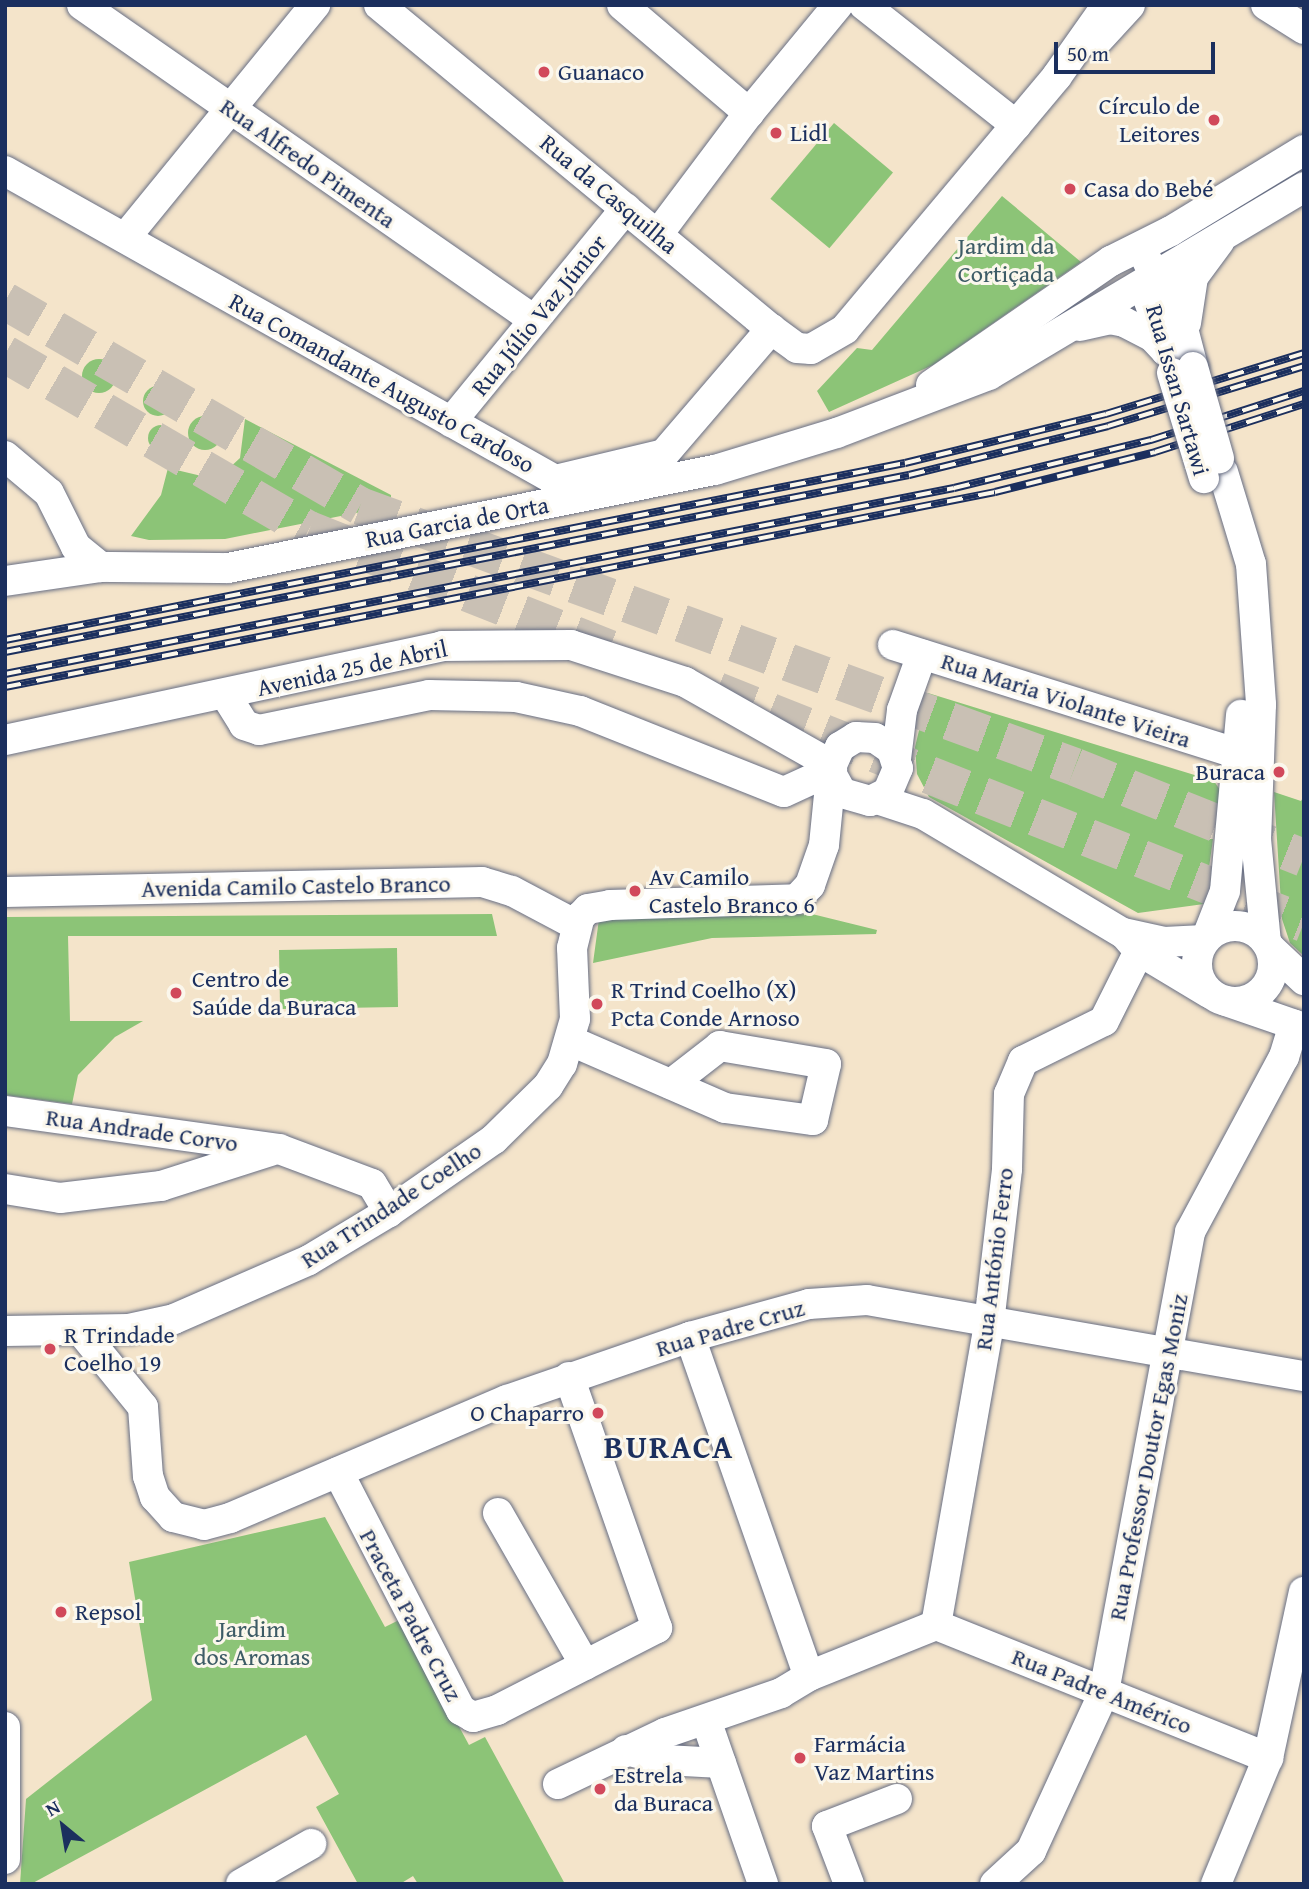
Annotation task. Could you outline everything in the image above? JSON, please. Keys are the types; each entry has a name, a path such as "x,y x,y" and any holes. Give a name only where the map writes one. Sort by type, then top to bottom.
{"street":[{"name":"Rua Alfredo Pimenta","path":"82,5 534,320"},
{"path":"125,238 228,107 315,5"},
{"name":"Rua da Casquilha","path":"379,5 797,348 811,349 845,329 1057,76"},
{"path":"622,5 749,113"},
{"path":"658,234 749,113 838,5"},
{"path":"864,5 1016,125"},
{"path":"1057,76 1107,5"},
{"path":"1057,76 1130,5"},
{"name":"Rua Garcia de Orta","path":"900,408 1111,261 1304,150"},
{"name":"Rua Comandante Augusto Cardoso","path":"5,171 555,480 664,454 771,329"},
{"path":"1066,330 1110,319 1124,321 1152,336 1179,356 1193,277 1219,242 1237,226 1304,187"},
{"name":"Rua Júlio Vaz Júnior","path":"451,422 626,208"},
{"name":"Rua Garcia de Orta","path":"18,578 101,567 228,568 715,470 837,433 989,375 1066,330 1153,273 1237,226"},
{"path":"1141,246 1153,273"},
{"name":"Rua Issan Sartawi","path":"1153,273 1149,300 1179,356 1213,475 1231,567 1241,705 1238,754 1225,891 1206,939"},
{"path":"5,456 49,493 72,534 76,547 101,567"},
{"name":"Rua Issan Sartawi","path":"1213,475 1251,564 1261,705 1256,852 1268,945"},
{"path":"18,578 61,551 72,534"},
{"name":"Avenida 25 de Abril","path":"5,740 442,646 571,645 685,681 805,750 832,770"},
{"name":"Rua Maria Violante Vieira","path":"893,645 1238,754"},
{"path":"824,845 874,800 888,792 897,764 902,710 922,654"},
{"path":"225,694 244,724 259,730 429,695 516,696 580,711 784,792 832,770 857,738"},
{"path":"805,750 857,738 902,710"},
{"path":"857,738 884,743 923,814"},
{"path":"832,770 850,799 874,800 923,814 1216,996 1299,1026"},
{"path":"578,921 588,909 610,905 791,901 807,890 824,845 832,770"},
{"name":"Avenida Camilo Castelo Branco","path":"5,892 482,882 512,891 578,921"},
{"name":"Rua Trindade Coelho","path":"5,1331 129,1329 205,1308 309,1259 389,1212 494,1139 530,1107 562,1064 571,1041 577,997 572,948 578,921"},
{"path":"1131,942 1206,939 1235,926 1254,931 1304,980"},
{"path":"1206,939 1197,965 1216,996 1243,1001 1262,990 1272,970 1268,945"},
{"name":"Rua António Ferro","path":"936,1625 989,1323 1007,1169 1009,1094 1023,1061 1104,1021 1131,942"},
{"name":"Rua Professor Doutor Egas Moniz","path":"995,1884 1031,1851 1104,1692 1190,1232 1299,1026"},
{"path":"571,1041 725,1108 813,1120 826,1064 720,1046 671,1084"},
{"name":"Rua Andrade Corvo","path":"5,1111 279,1149 372,1184 389,1212"},
{"name":"Rua Andrade Corvo","path":"5,1189 60,1198 162,1186 279,1149"},
{"name":"Rua Padre Cruz","path":"81,1331 143,1407 151,1486 163,1508 182,1522 217,1522 444,1424 569,1377 690,1337 809,1304 867,1300 1304,1376"},
{"path":"690,1337 809,1676"},
{"name":"Praceta Padre Cruz","path":"338,1472 461,1710 473,1717 497,1710 657,1628 569,1377"},
{"path":"498,1513 585,1665"},
{"path":"1296,1673 1304,1592"},
{"path":"558,1784 626,1750 781,1693 809,1676 936,1625"},
{"name":"Rua Padre Américo","path":"936,1625 1268,1758"},
{"path":"1216,1884 1268,1758 1304,1642"},
{"path":"706,1720 762,1884"},
{"path":"5,1727 5,1859"},
{"path":"626,1750 665,1760 721,1763"},
{"path":"849,1884 827,1826 898,1799"},
{"path":"241,1884 311,1844"}],"green space":[{"path":"834,123 893,172 829,248 770,199"},
{"name":"Jardim da Cortiçada","path":"1002,196 1081,262 933,365 829,412 817,391 857,348 872,350"},
{"path":"99,359 111,364 116,376 111,388 99,393 87,388 82,376 87,364"},
{"path":"158,386 169,390 173,401 169,412 158,416 147,412 143,401 147,390"},
{"path":"205,416 217,421 222,433 217,445 205,450 193,445 188,433 193,421"},
{"path":"245,419 391,495 391,506 225,539 149,540 131,536 161,495 168,468 210,478 226,471 240,458"},
{"path":"161,425 170,429 174,438 170,447 161,451 152,447 148,438 152,429"},
{"path":"928,693 1214,781 1220,790 1216,818 1209,817 1205,839 1213,839 1204,904 1138,913 929,797 917,774 915,747"},
{"path":"1274,792 1301,801 1304,796 1304,956 1290,943 1282,919"},
{"path":"492,914 497,936 68,936 70,1021 143,1021 115,1037 78,1075 72,1104 5,1095 5,917"},
{"path":"812,914 877,930 876,934 712,938 593,963 599,919"},
{"path":"397,948 398,1007 280,1009 279,950"},
{"name":"Jardim dos Aromas","path":"325,1517 385,1627 401,1619 469,1745 485,1737 565,1884 418,1884 413,1876 400,1884 358,1884 316,1807 339,1794 306,1735 31,1884 20,1884 26,1799 152,1700 129,1562"}],"tunnel":[{"path":"5,301 360,506 1075,767 1304,858"},
{"path":"5,354 309,530 612,650"},
{"path":"717,691 1304,923"}],"railway":[{"path":"5,640 905,463 1106,414 1304,353"},
{"path":"5,652 909,475 1108,426 1304,366"},
{"path":"5,674 954,488 1151,440 1304,391"},
{"path":"5,687 995,492 1155,452 1304,404"}],"place":[{"name":"Guanaco","path":"544,72"},
{"name":"Círculo de Leitores","path":"1214,120"},
{"name":"Lidl","path":"776,133"},
{"name":"Casa do Bebé","path":"1070,189"},
{"name":"Buraca","path":"1279,772"},
{"name":"Av Camilo Castelo Branco 6","path":"635,891"},
{"name":"Centro de Saúde da Buraca","path":"176,993"},
{"name":"R Trind Coelho (X) Pcta Conde Arnoso","path":"597,1004"},
{"name":"R Trindade Coelho 19","path":"50,1349"},
{"name":"O Chaparro","path":"598,1413"},
{"name":"Repsol","path":"61,1612"},
{"name":"Farmácia Vaz Martins","path":"800,1758"},
{"name":"Estrela da Buraca","path":"600,1789"}],"district":[{"name":"BURACA","path":"669,1447"}]}
